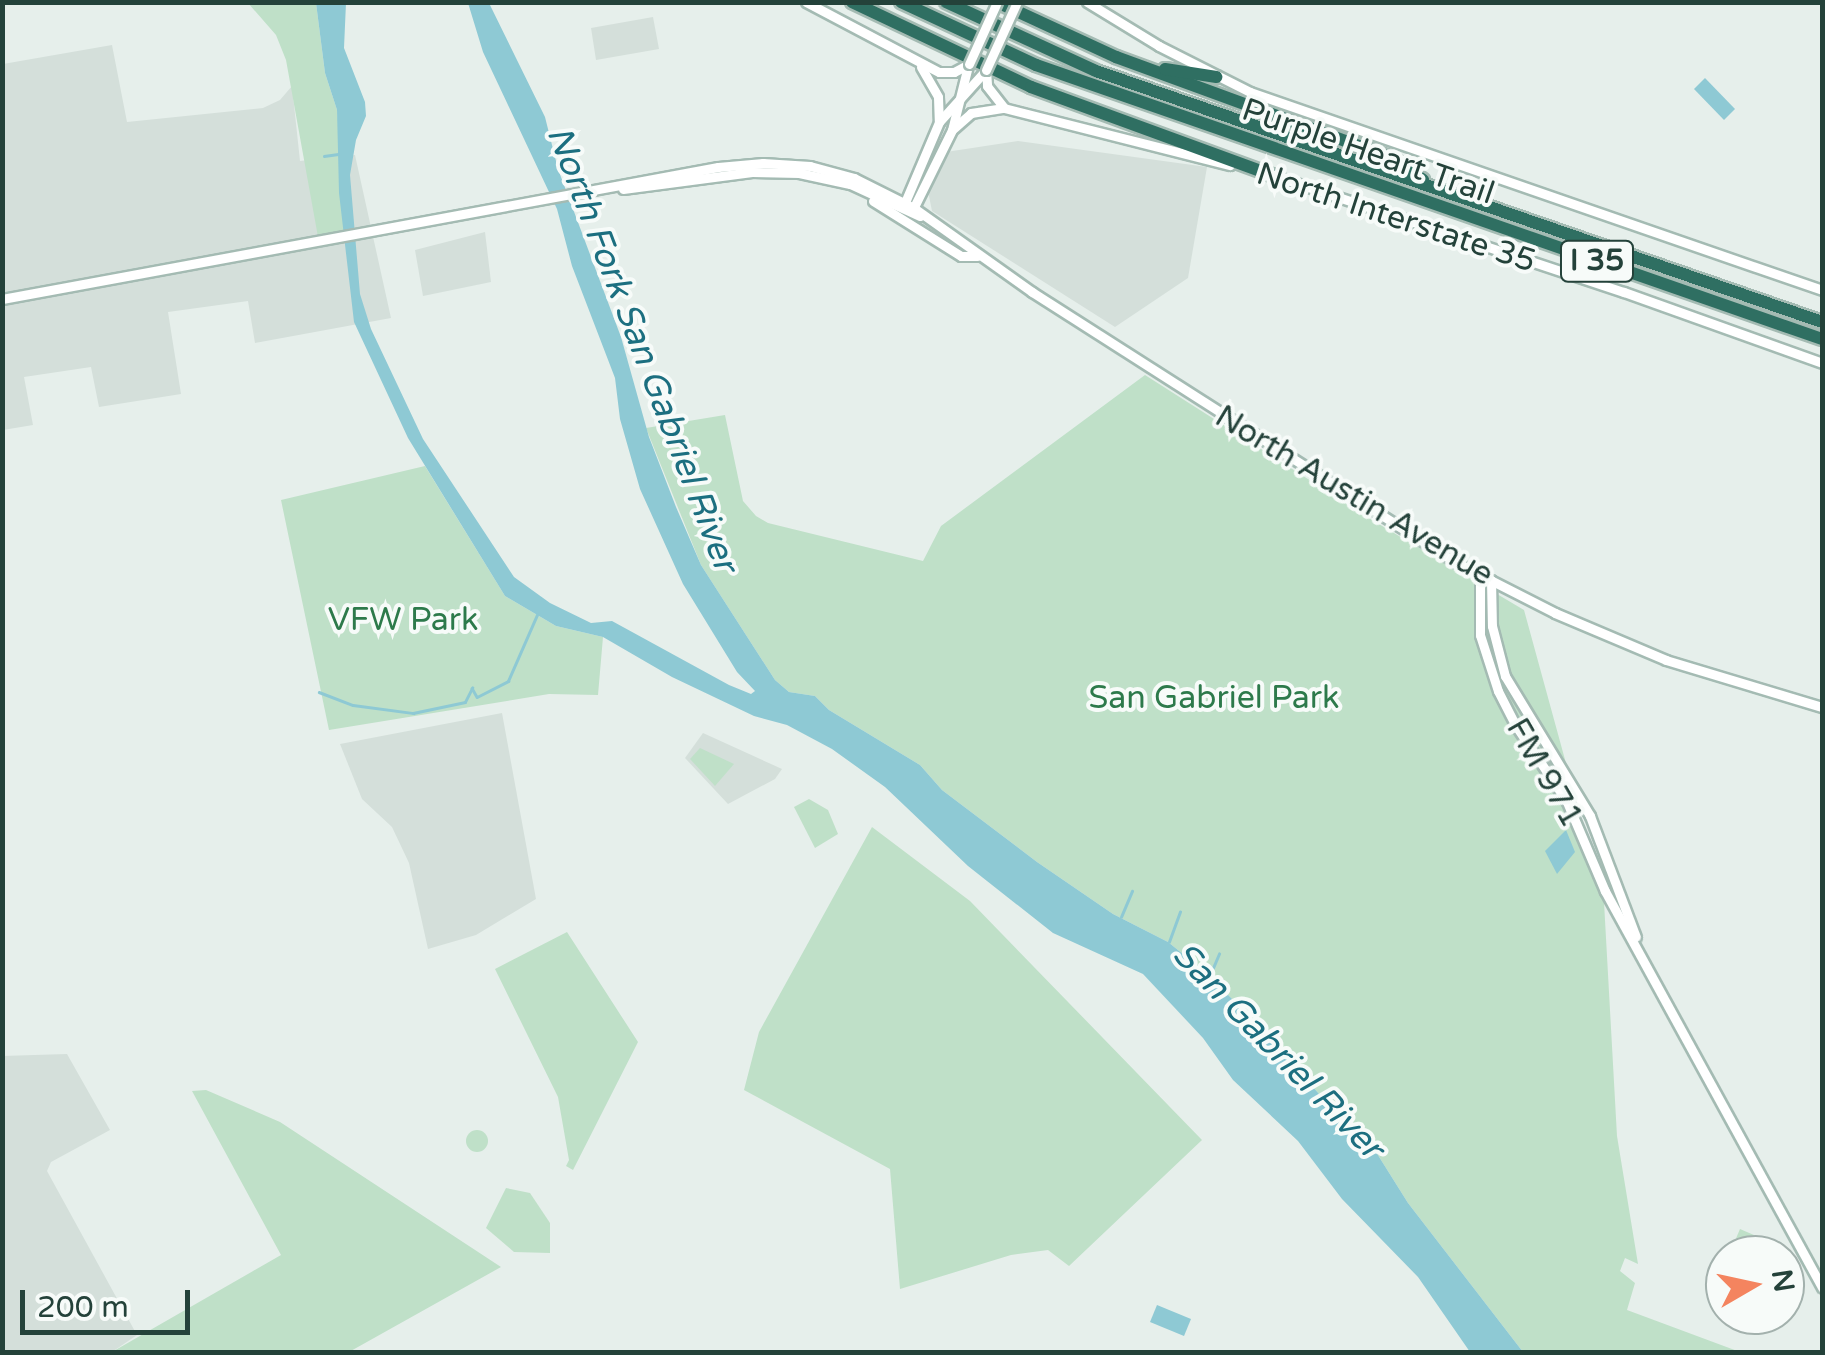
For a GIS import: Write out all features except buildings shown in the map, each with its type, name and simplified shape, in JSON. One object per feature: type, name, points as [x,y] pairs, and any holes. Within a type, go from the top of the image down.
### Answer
[{"type":"highway","points":[[852,2],[1089,110],[1277,177]]},
{"type":"highway","points":[[864,2],[880,18]]},
{"type":"highway","name":"Purple Heart Trail","points":[[901,2],[1036,65],[1822,339]]},
{"type":"highway","name":"Purple Heart Trail","points":[[946,2],[1096,71],[1822,322]]},
{"type":"highway","points":[[997,2],[1165,77],[1392,158],[1438,190]]},
{"type":"highway","points":[[1053,29],[1141,62],[1190,76],[1216,76]]},
{"type":"main road","points":[[806,2],[920,64],[947,73],[969,64]]},
{"type":"main road","points":[[910,210],[952,130],[969,64],[997,2]]},
{"type":"main road","points":[[939,122],[986,70],[1017,2]]},
{"type":"main road","points":[[1087,2],[1216,76],[1290,106],[1822,290]]},
{"type":"main road","points":[[910,210],[939,122],[938,97],[920,64]]},
{"type":"main road","points":[[952,130],[971,113],[1004,108],[988,86],[986,70]]},
{"type":"main road","name":"North Interstate 35","points":[[1004,108],[1277,177],[1624,292],[1822,364]]},
{"type":"main road","name":"North Austin Avenue","points":[[2,299],[718,167],[785,163],[854,178],[910,210],[1357,503],[1490,580],[1666,660],[1822,707]]},
{"type":"main road","name":"North Austin Avenue","points":[[615,189],[636,190],[752,172],[800,173],[850,184],[910,210]]},
{"type":"main road","points":[[850,184],[952,252],[980,256]]},
{"type":"main road","name":"FM 971","points":[[1480,574],[1478,610],[1487,661],[1514,724],[1567,802],[1605,891],[1822,1287]]},
{"type":"main road","name":"FM 971","points":[[1490,580],[1492,626],[1504,676],[1590,816],[1646,961]]},
{"type":"main road","points":[[1544,767],[1555,760]]},
{"type":"shaded area","points":[[653,17],[659,49],[596,60],[591,28]]},
{"type":"shaded area","points":[[112,45],[127,122],[263,108],[280,100],[292,86],[300,161],[355,155],[391,318],[255,343],[248,301],[168,312],[181,394],[99,407],[91,367],[24,377],[33,425],[3,430],[3,64]]},
{"type":"shaded area","points":[[1018,141],[1207,167],[1188,278],[1115,327],[932,211],[928,191],[946,152]]},
{"type":"shaded area","points":[[485,232],[491,282],[423,296],[415,250]]},
{"type":"shaded area","points":[[502,713],[536,899],[476,935],[428,949],[409,863],[392,827],[362,799],[340,744]]},
{"type":"shaded area","points":[[703,733],[782,769],[775,779],[728,804],[685,758]]},
{"type":"shaded area","points":[[67,1054],[110,1130],[51,1162],[47,1171],[137,1335],[112,1352],[3,1352],[2,1056]]},
{"type":"green space","points":[[248,3],[316,3],[325,73],[337,110],[350,229],[318,237],[286,60],[276,35]]},
{"type":"green space","name":"San Gabriel Park","points":[[1145,375],[1372,520],[1524,610],[1604,902],[1617,1136],[1638,1264],[1625,1258],[1620,1271],[1635,1283],[1627,1310],[1740,1352],[1523,1352],[1408,1203],[1376,1152],[1361,1143],[1283,1052],[1209,975],[1168,942],[1113,914],[1037,862],[942,790],[920,765],[829,710],[815,696],[789,692],[775,680],[701,565],[646,428],[725,415],[743,501],[756,516],[768,523],[923,561],[941,526]]},
{"type":"green space","name":"VFW Park","points":[[425,466],[505,596],[556,626],[603,637],[598,695],[549,694],[329,730],[281,500]]},
{"type":"green space","points":[[700,748],[734,764],[715,786],[690,759]]},
{"type":"green space","points":[[809,799],[828,810],[838,834],[815,848],[794,807]]},
{"type":"green space","points":[[872,827],[970,901],[1202,1140],[1069,1266],[1048,1250],[1011,1255],[900,1289],[890,1169],[744,1090],[759,1032]]},
{"type":"green space","points":[[567,932],[638,1042],[573,1170],[566,1166],[569,1160],[558,1097],[495,969]]},
{"type":"green space","points":[[206,1090],[280,1122],[501,1267],[349,1352],[112,1352],[281,1255],[192,1091]]},
{"type":"green space","points":[[477,1130],[485,1133],[485,1149],[477,1152],[469,1149],[466,1141],[469,1133]]},
{"type":"green space","points":[[506,1188],[530,1193],[550,1223],[550,1253],[514,1252],[486,1228]]},
{"type":"water","name":"San Gabriel River","points":[[316,3],[346,3],[344,48],[365,102],[366,116],[356,140],[350,175],[360,294],[371,329],[423,439],[514,577],[550,603],[591,623],[612,621],[729,685],[751,694],[755,691],[737,672],[683,584],[640,489],[620,419],[615,378],[572,266],[557,209],[483,52],[468,3],[489,3],[545,117],[558,169],[621,337],[649,437],[676,507],[701,565],[775,680],[789,692],[815,696],[829,710],[920,765],[942,790],[1037,862],[1113,914],[1168,942],[1209,975],[1283,1052],[1361,1143],[1376,1152],[1408,1203],[1523,1352],[1470,1352],[1418,1277],[1342,1199],[1298,1141],[1233,1080],[1203,1038],[1143,974],[1053,933],[968,866],[885,787],[832,749],[787,725],[754,716],[672,677],[603,637],[556,626],[505,596],[408,438],[354,322],[339,193],[337,110],[325,73]]},
{"type":"water","points":[[1705,78],[1735,109],[1724,120],[1694,89]]},
{"type":"water","points":[[1566,830],[1575,852],[1557,874],[1545,851]]},
{"type":"water","points":[[1157,1305],[1191,1319],[1184,1336],[1150,1322]]},
{"type":"waterway","points":[[324,156],[338,154]]},
{"type":"waterway","points":[[319,692],[353,705],[413,713],[465,702],[472,688],[477,697],[508,681],[537,615]]},
{"type":"waterway","points":[[1121,917],[1132,891]]},
{"type":"waterway","name":"San Gabriel River","points":[[1169,942],[1180,912]]},
{"type":"waterway","name":"San Gabriel River","points":[[1210,975],[1219,954]]},
{"type":"water label","name":"North Fork San Gabriel River","points":[[642,349]]}]
